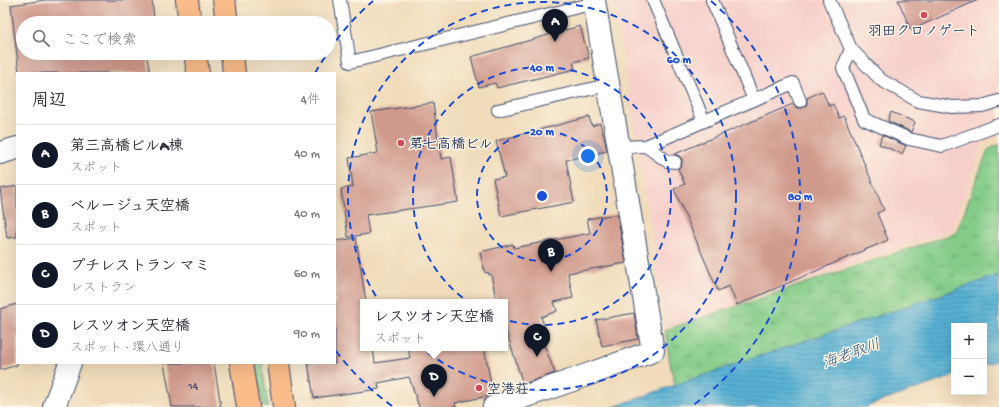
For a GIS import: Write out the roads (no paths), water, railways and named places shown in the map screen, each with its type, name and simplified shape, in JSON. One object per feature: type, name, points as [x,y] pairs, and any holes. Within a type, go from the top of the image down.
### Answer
[{"type":"highway","points":[[187,0],[189,16]]},
{"type":"highway","points":[[224,0],[226,16]]},
{"type":"highway","points":[[196,60],[198,72]]},
{"type":"highway","points":[[233,60],[234,72]]},
{"type":"highway","points":[[242,364],[248,407]]},
{"type":"highway","points":[[278,364],[284,407]]},
{"type":"street","points":[[494,407],[653,351],[594,2]]},
{"type":"street","points":[[0,153],[16,148]]},
{"type":"street","points":[[54,407],[70,364]]},
{"type":"lane","points":[[340,0],[350,62],[594,2]]},
{"type":"lane","points":[[653,0],[704,121]]},
{"type":"lane","points":[[712,0],[754,100]]},
{"type":"lane","points":[[829,0],[851,49],[881,80],[918,101],[952,107],[982,106],[999,101]]},
{"type":"lane","points":[[851,49],[843,68],[864,119],[909,139],[942,146],[999,125]]},
{"type":"lane","points":[[619,147],[646,146],[793,83],[800,101]]},
{"type":"lane","points":[[498,110],[608,85]]},
{"type":"lane","points":[[646,146],[667,161],[675,162]]},
{"type":"water","name":"海老取川","points":[[999,275],[999,360],[987,364],[987,323],[951,323],[951,377],[865,407],[613,407]]},
{"type":"place","name":"羽田クロノゲート","points":[[924,15]]},
{"type":"place","name":"第三高橋ビルA棟","points":[[555,42]]},
{"type":"place","name":"第七高橋ビル","points":[[401,143]]},
{"type":"place","name":"ベルージュ天空橋","points":[[551,272]]},
{"type":"place","name":"プチレストラン マミ","points":[[537,357]]},
{"type":"place","name":"空港荘","points":[[479,388]]},
{"type":"place","name":"レスツオン天空橋","points":[[434,397]]}]
